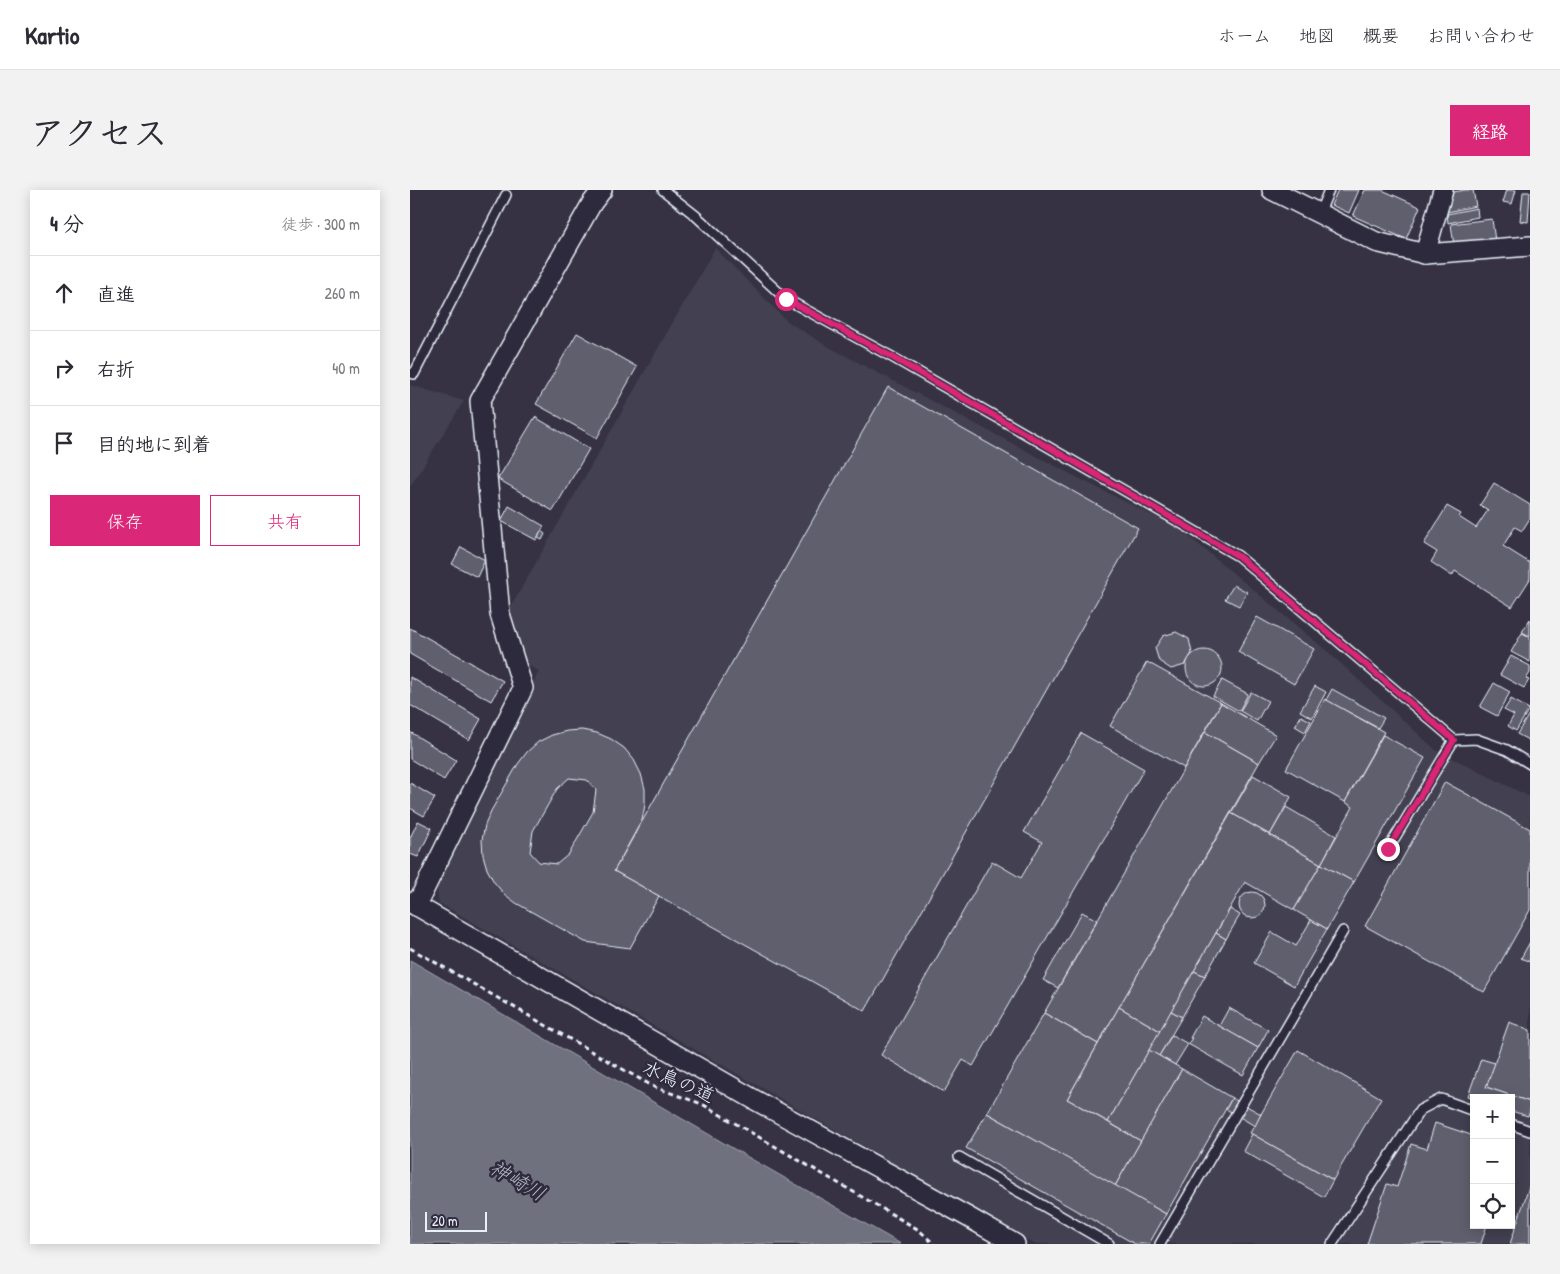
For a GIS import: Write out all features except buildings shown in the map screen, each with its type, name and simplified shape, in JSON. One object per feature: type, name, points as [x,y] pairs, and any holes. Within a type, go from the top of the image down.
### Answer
[{"type":"street","points":[[602,190],[592,203],[480,401],[500,614],[522,688],[413,904],[755,1100],[1015,1244]]},
{"type":"street","points":[[1272,190],[1376,242],[1425,254],[1530,246]]},
{"type":"street","points":[[1425,254],[1443,190]]},
{"type":"lane","points":[[410,373],[414,374],[508,192],[497,190]]},
{"type":"lane","points":[[663,190],[695,215],[786,299],[892,357],[1238,556],[1454,740],[1476,739],[1507,750],[1530,764]]},
{"type":"lane","points":[[1319,214],[1329,190]]},
{"type":"lane","points":[[1388,849],[1454,740]]},
{"type":"lane","points":[[1160,1244],[1343,931]]},
{"type":"lane","points":[[1332,1244],[1420,1110],[1441,1099],[1470,1110]]},
{"type":"lane","points":[[1515,1125],[1530,1131]]},
{"type":"lane","points":[[959,1157],[1109,1244]]},
{"type":"path","name":"水鳥の道","points":[[410,948],[654,1087],[702,1104],[918,1230],[934,1244]]},
{"type":"shaded area","points":[[715,248],[787,321],[827,346],[1084,481],[1180,529],[1327,651],[1436,750],[1530,797],[1530,1244],[1034,1244],[439,903],[436,883],[499,748],[539,671],[519,661],[509,610]]},
{"type":"shaded area","points":[[410,385],[464,401],[410,487]]},
{"type":"water","name":"神崎川","points":[[410,960],[746,1156],[901,1244],[410,1244]]},
{"type":"route","points":[[786,299],[892,357],[1238,556],[1454,740],[1388,849]]}]
